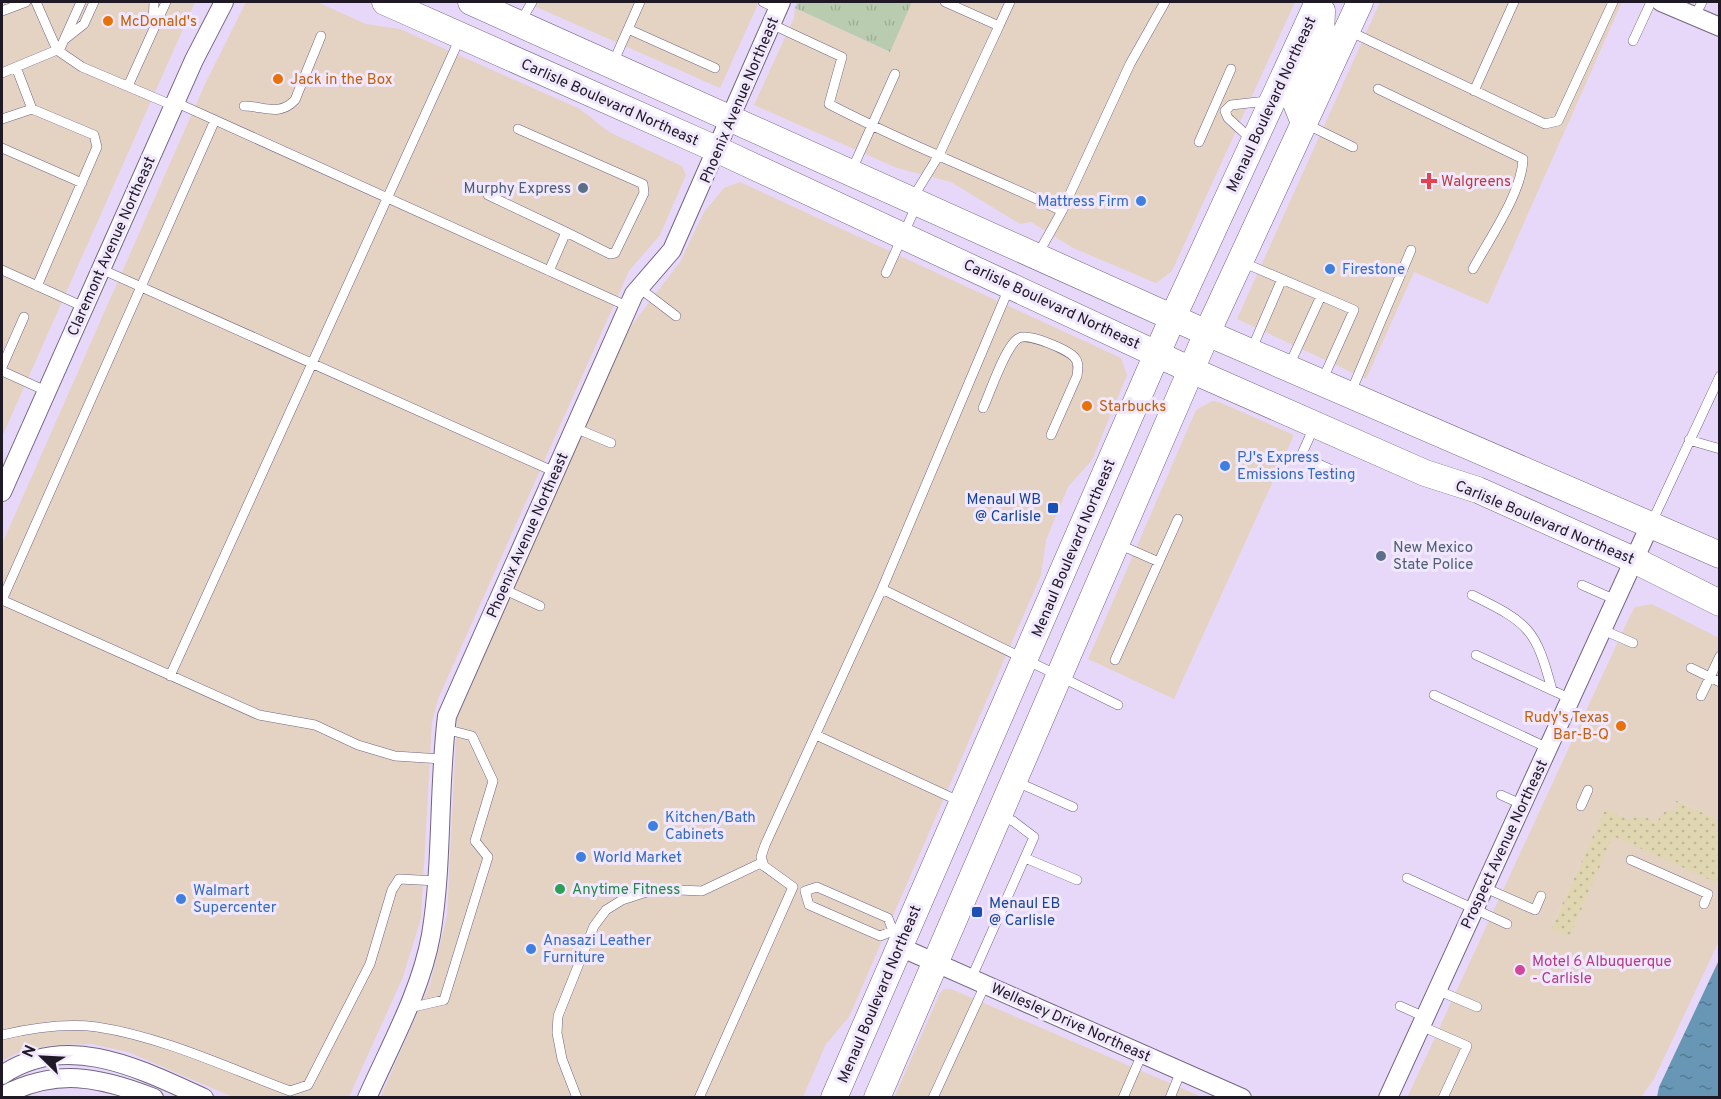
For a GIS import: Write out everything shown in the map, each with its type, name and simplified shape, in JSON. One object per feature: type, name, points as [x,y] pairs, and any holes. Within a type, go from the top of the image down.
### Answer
[{"type":"main road","name":"Carlisle Boulevard Northeast","points":[[385,2],[716,149],[1191,370],[1425,473],[1478,490],[1634,560],[1719,603]]},
{"type":"main road","points":[[471,2],[526,13],[612,65],[1207,333],[1719,555]]},
{"type":"main road","points":[[1304,123],[1296,103],[1321,36],[1323,17],[1319,2]]},
{"type":"main road","name":"Menaul Boulevard Northeast","points":[[834,1098],[899,937],[963,802],[1157,353],[1319,2]]},
{"type":"main road","points":[[877,1098],[1207,333],[1360,2]]},
{"type":"main road","points":[[461,36],[478,24],[485,24],[577,64],[612,65]]},
{"type":"street","name":"Claremont Avenue Northeast","points":[[2,492],[174,104],[224,2]]},
{"type":"street","points":[[1661,2],[1699,9],[1719,27]]},
{"type":"street","name":"Phoenix Avenue Northeast","points":[[367,1098],[406,1008],[430,938],[438,881],[442,759],[447,716],[638,288],[672,250],[730,117],[773,9]]},
{"type":"street","name":"Prospect Avenue Northeast","points":[[1388,1098],[1650,525]]},
{"type":"street","name":"Wellesley Drive Northeast","points":[[899,937],[936,963],[1242,1098]]},
{"type":"street","points":[[2,1075],[12,1068],[50,1056],[88,1055],[126,1063],[204,1098]]},
{"type":"street","points":[[2,1096],[26,1085],[49,1079],[85,1077],[106,1081],[155,1098]]},
{"type":"lane","points":[[2,11],[26,2]]},
{"type":"lane","points":[[36,2],[58,51],[82,67],[215,120],[629,307]]},
{"type":"lane","points":[[2,73],[58,51],[81,2]]},
{"type":"lane","points":[[65,39],[84,24],[94,2]]},
{"type":"lane","points":[[152,33],[154,2]]},
{"type":"lane","points":[[129,86],[166,2]]},
{"type":"lane","points":[[612,65],[640,2]]},
{"type":"lane","points":[[945,2],[999,26]]},
{"type":"lane","points":[[886,273],[915,201],[939,155],[1010,2]]},
{"type":"lane","points":[[1037,256],[1062,211],[1130,64],[1165,2]]},
{"type":"lane","points":[[1474,91],[1514,2]]},
{"type":"lane","points":[[1347,30],[1545,124],[1558,121],[1613,2]]},
{"type":"lane","points":[[1633,41],[1651,2]]},
{"type":"lane","points":[[773,9],[842,57],[829,104],[872,127],[1062,211]]},
{"type":"lane","points":[[628,29],[715,68]]},
{"type":"lane","points":[[244,106],[279,111],[296,100],[321,36]]},
{"type":"lane","points":[[170,676],[461,36]]},
{"type":"lane","points":[[16,67],[32,108]]},
{"type":"lane","points":[[1199,142],[1231,69]]},
{"type":"lane","points":[[851,172],[895,74]]},
{"type":"lane","points":[[1378,89],[1523,159],[1523,171],[1504,213],[1473,269]]},
{"type":"lane","points":[[1254,141],[1228,118],[1225,111],[1231,105],[1273,100]]},
{"type":"lane","points":[[1216,103],[1227,109]]},
{"type":"lane","points":[[2,119],[32,108],[94,135],[97,147],[37,286]]},
{"type":"lane","points":[[215,120],[2,600],[259,716],[315,725],[358,745],[395,756],[442,759]]},
{"type":"lane","points":[[1304,123],[1353,147]]},
{"type":"lane","points":[[488,195],[610,254],[615,253],[644,194],[643,184],[518,129]]},
{"type":"lane","points":[[2,148],[82,183]]},
{"type":"lane","points":[[549,271],[566,232]]},
{"type":"lane","points":[[1350,394],[1412,250]]},
{"type":"lane","points":[[1240,261],[1354,310],[1322,382]]},
{"type":"lane","points":[[2,270],[84,307]]},
{"type":"lane","points":[[101,270],[555,472]]},
{"type":"lane","points":[[1250,351],[1282,279]]},
{"type":"lane","points":[[899,937],[888,918],[817,887],[805,891],[793,887],[771,873],[763,862],[765,845],[882,589],[1011,285]]},
{"type":"lane","points":[[638,288],[676,316]]},
{"type":"lane","points":[[1288,368],[1321,296]]},
{"type":"lane","points":[[24,317],[2,369],[46,391]]},
{"type":"lane","points":[[983,408],[1011,345],[1020,338],[1028,336],[1046,342],[1074,356],[1078,366],[1077,376],[1051,435]]},
{"type":"lane","points":[[1650,525],[1719,376]]},
{"type":"lane","points":[[1315,425],[1301,456],[1330,469]]},
{"type":"lane","points":[[575,428],[611,443]]},
{"type":"lane","points":[[1689,440],[1719,449]]},
{"type":"lane","points":[[1115,660],[1178,519]]},
{"type":"lane","points":[[1116,543],[1159,562]]},
{"type":"lane","points":[[1582,585],[1616,600]]},
{"type":"lane","points":[[503,589],[540,606]]},
{"type":"lane","points":[[882,589],[1026,659],[1058,678],[1118,705]]},
{"type":"lane","points":[[1472,595],[1501,609],[1528,628],[1542,651],[1552,690]]},
{"type":"lane","points":[[1602,630],[1633,643]]},
{"type":"lane","points":[[1476,655],[1571,699]]},
{"type":"lane","points":[[1701,696],[1719,656]]},
{"type":"lane","points":[[1691,668],[1719,682]]},
{"type":"lane","points":[[1434,695],[1548,748]]},
{"type":"lane","points":[[406,1008],[444,1000],[488,856],[475,841],[493,782],[472,736],[445,729]]},
{"type":"lane","points":[[816,735],[963,802]]},
{"type":"lane","points":[[1014,781],[1073,807]]},
{"type":"lane","points":[[1581,806],[1588,790]]},
{"type":"lane","points":[[1501,795],[1521,804]]},
{"type":"lane","points":[[933,1098],[1034,837],[1013,821],[999,816]]},
{"type":"lane","points":[[1025,858],[1077,880]]},
{"type":"lane","points":[[1631,860],[1708,894],[1704,904]]},
{"type":"lane","points":[[577,1098],[562,1059],[557,1033],[558,1016],[594,926],[606,910],[622,900],[656,889],[702,891],[763,862]]},
{"type":"lane","points":[[1407,878],[1473,911],[1507,924]]},
{"type":"lane","points":[[2,1035],[44,1027],[97,1027],[161,1044],[290,1091],[308,1085],[325,1056],[370,964],[392,890],[399,879],[438,881]]},
{"type":"lane","points":[[699,1098],[793,887]]},
{"type":"lane","points":[[1483,887],[1535,910],[1541,896]]},
{"type":"lane","points":[[805,891],[809,905],[880,936],[899,937]]},
{"type":"lane","points":[[1437,990],[1477,1007]]},
{"type":"lane","points":[[1400,1006],[1423,1022],[1467,1046],[1443,1098]]},
{"type":"lane","points":[[1123,1098],[1142,1054]]},
{"type":"lane","points":[[1170,1098],[1181,1071]]},
{"type":"lane","points":[[155,1098],[164,1080]]},
{"type":"shaded area","points":[[2,2],[195,2],[2,437]]},
{"type":"shaded area","points":[[246,2],[317,2],[366,24],[400,29],[580,109],[609,132],[682,166],[686,175],[660,235],[629,271],[438,699],[432,722],[421,918],[403,977],[349,1097],[233,1097],[128,1052],[92,1044],[51,1045],[15,1054],[2,1061],[2,544],[205,84]]},
{"type":"shaded area","points":[[525,2],[752,2],[758,4],[720,88]]},
{"type":"shaded area","points":[[912,2],[1295,2],[1172,271],[1156,283],[1073,248],[1031,222],[1020,224],[951,182],[897,168],[754,105],[794,18],[795,8],[889,52]]},
{"type":"shaded area","points":[[1380,2],[1622,2],[1488,304],[1414,272],[1366,379],[1237,319]]},
{"type":"shaded area","points":[[740,182],[1121,358],[1127,375],[1092,460],[1068,487],[1046,540],[1041,575],[849,1017],[826,1044],[803,1097],[380,1098],[430,984],[447,916],[457,718],[628,330],[680,262],[704,212],[724,188]]},
{"type":"shaded area","points":[[1212,401],[1294,435],[1174,699],[1088,659],[1196,410]]},
{"type":"shaded area","points":[[1652,604],[1719,638],[1719,820],[1676,800],[1678,810],[1670,812],[1656,823],[1644,816],[1628,819],[1605,809],[1551,928],[1570,936],[1613,835],[1719,884],[1719,941],[1654,1079],[1641,1097],[1407,1098],[1628,620],[1635,607]]},
{"type":"shaded area","points":[[944,989],[951,989],[1202,1097],[894,1098],[940,993]]},
{"type":"sand","points":[[1675,800],[1719,820],[1719,884],[1613,836],[1570,936],[1551,929],[1605,809],[1628,819],[1644,816],[1656,823],[1664,812],[1678,810]]},
{"type":"green space","points":[[798,2],[912,2],[890,52],[795,8]]},
{"type":"water","points":[[1719,960],[1719,1097],[1657,1097],[1659,1087]]},
{"type":"place","name":"McDonald's","points":[[108,21]]},
{"type":"place","name":"Jack in the Box","points":[[278,79]]},
{"type":"place","name":"Walgreens","points":[[1429,181]]},
{"type":"place","name":"Murphy Express","points":[[583,188]]},
{"type":"place","name":"Mattress Firm","points":[[1141,201]]},
{"type":"place","name":"Firestone","points":[[1330,269]]},
{"type":"place","name":"Starbucks","points":[[1087,406]]},
{"type":"place","name":"PJ's Express Emissions Testing","points":[[1225,466]]},
{"type":"place","name":"Menaul WB @ Carlisle","points":[[1053,508]]},
{"type":"place","name":"New Mexico State Police","points":[[1381,556]]},
{"type":"place","name":"Rudy's Texas Bar-B-Q","points":[[1621,726]]},
{"type":"place","name":"Kitchen/Bath Cabinets","points":[[653,826]]},
{"type":"place","name":"World Market","points":[[581,857]]},
{"type":"place","name":"Anytime Fitness","points":[[560,889]]},
{"type":"place","name":"Walmart Supercenter","points":[[181,899]]},
{"type":"place","name":"Menaul EB @ Carlisle","points":[[977,912]]},
{"type":"place","name":"Anasazi Leather Furniture","points":[[531,949]]},
{"type":"place","name":"Motel 6 Albuquerque - Carlisle","points":[[1520,970]]}]
